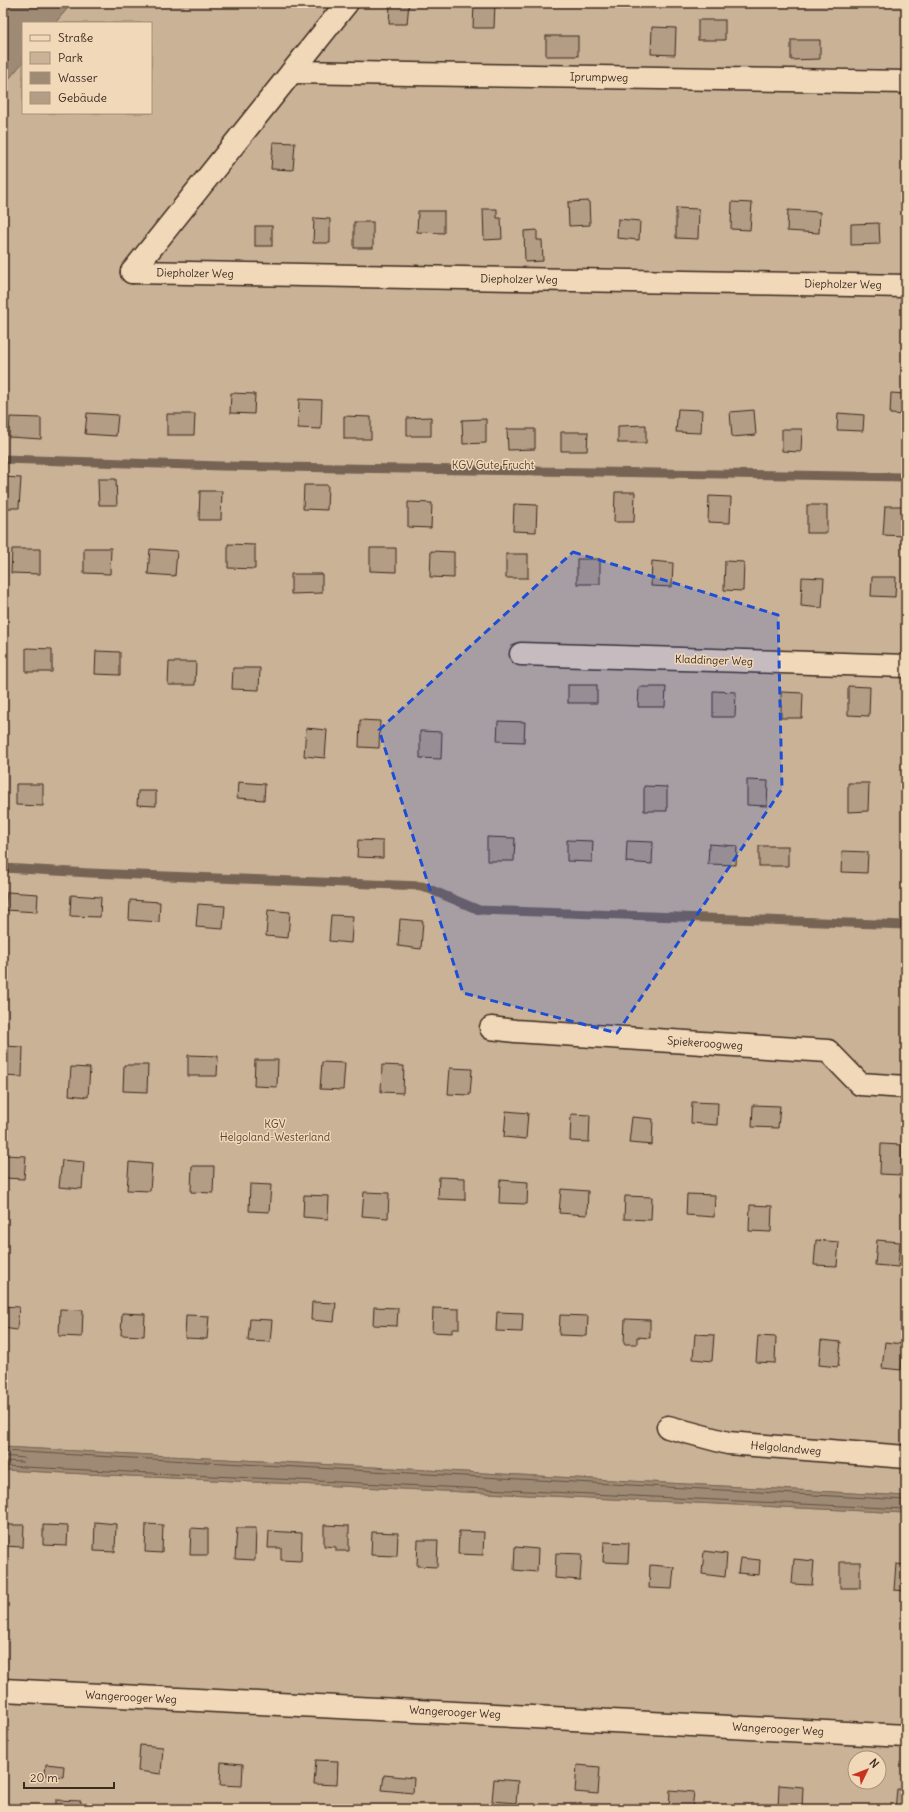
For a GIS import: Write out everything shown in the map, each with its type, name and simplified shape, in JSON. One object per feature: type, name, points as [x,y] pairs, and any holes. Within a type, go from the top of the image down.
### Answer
[{"type":"lane","points":[[292,72],[347,3]]},
{"type":"lane","name":"Iprumpweg","points":[[292,72],[906,82]]},
{"type":"lane","name":"Diepholzer Weg","points":[[292,72],[132,272],[906,286]]},
{"type":"lane","name":"Kladdinger Weg","points":[[521,654],[906,666]]},
{"type":"lane","name":"Spiekeroogweg","points":[[491,1028],[515,1031],[828,1051],[860,1084],[906,1086]]},
{"type":"lane","name":"Helgolandweg","points":[[668,1427],[728,1443],[906,1458]]},
{"type":"lane","name":"Wangerooger Weg","points":[[3,1690],[906,1736]]},
{"type":"highlighted area","points":[[573,552],[778,615],[782,789],[617,1033],[463,993],[379,730]]},
{"type":"green space","points":[[72,3],[906,3],[906,1496],[3,1447],[3,86],[22,63],[22,114],[152,114],[152,22],[56,22]]},
{"type":"green space","points":[[3,1470],[906,1513],[906,1809],[3,1809]]},
{"type":"water","points":[[3,3],[72,3],[56,22],[22,22],[22,63],[3,86]]},
{"type":"water","points":[[3,1447],[906,1496],[906,1513],[3,1470]]},
{"type":"building","points":[[390,3],[409,3],[407,24],[389,24]]},
{"type":"building","points":[[474,3],[495,3],[494,28],[473,28]]},
{"type":"building","points":[[698,20],[725,20],[725,40],[698,40]]},
{"type":"building","points":[[652,27],[676,28],[675,55],[651,54]]},
{"type":"building","points":[[546,36],[578,36],[578,56],[546,56]]},
{"type":"building","points":[[791,40],[820,40],[820,59],[791,60]]},
{"type":"building","points":[[273,142],[295,143],[293,170],[271,169]]},
{"type":"building","points":[[589,201],[590,225],[569,226],[568,202]]},
{"type":"building","points":[[732,202],[752,203],[750,230],[731,229]]},
{"type":"building","points":[[676,208],[699,209],[698,239],[676,238]]},
{"type":"building","points":[[483,209],[497,209],[497,218],[501,218],[502,239],[484,240]]},
{"type":"building","points":[[788,210],[820,212],[819,233],[787,231]]},
{"type":"building","points":[[418,211],[444,211],[444,233],[417,232]]},
{"type":"building","points":[[314,218],[330,219],[330,243],[313,243]]},
{"type":"building","points":[[618,219],[640,221],[639,240],[617,238]]},
{"type":"building","points":[[354,222],[373,222],[373,248],[354,248]]},
{"type":"building","points":[[879,223],[880,244],[851,245],[851,224]]},
{"type":"building","points":[[255,226],[272,226],[272,246],[255,246]]},
{"type":"building","points":[[537,230],[537,240],[542,240],[543,261],[525,262],[524,231]]},
{"type":"building","points":[[231,393],[255,394],[254,414],[230,413]]},
{"type":"building","points":[[891,393],[906,394],[906,415],[890,414]]},
{"type":"building","points":[[299,399],[322,400],[321,429],[298,428]]},
{"type":"building","points":[[678,409],[702,410],[701,433],[676,432]]},
{"type":"building","points":[[754,410],[756,435],[732,437],[730,412]]},
{"type":"building","points":[[87,413],[118,415],[116,436],[85,434]]},
{"type":"building","points":[[838,413],[864,415],[863,431],[837,430]]},
{"type":"building","points":[[167,414],[195,414],[194,435],[167,435]]},
{"type":"building","points":[[344,416],[371,417],[371,439],[344,439]]},
{"type":"building","points":[[10,417],[41,418],[41,439],[9,437]]},
{"type":"building","points":[[431,417],[431,436],[407,436],[407,418]]},
{"type":"building","points":[[486,419],[486,443],[463,444],[462,420]]},
{"type":"building","points":[[646,425],[646,443],[618,443],[618,426]]},
{"type":"building","points":[[507,429],[535,429],[535,449],[508,450]]},
{"type":"building","points":[[782,429],[802,429],[801,452],[782,451]]},
{"type":"building","points":[[561,432],[588,432],[587,451],[561,451]]},
{"type":"building","points":[[3,477],[21,478],[19,508],[3,508]]},
{"type":"building","points":[[98,479],[116,479],[117,505],[99,505]]},
{"type":"building","points":[[304,485],[328,485],[327,510],[303,509]]},
{"type":"building","points":[[200,491],[222,491],[221,520],[199,520]]},
{"type":"building","points":[[615,492],[635,492],[634,522],[614,522]]},
{"type":"building","points":[[709,496],[731,497],[730,523],[708,522]]},
{"type":"building","points":[[408,502],[432,503],[431,528],[408,527]]},
{"type":"building","points":[[514,504],[537,505],[536,532],[513,531]]},
{"type":"building","points":[[807,505],[827,505],[827,533],[807,533]]},
{"type":"building","points":[[885,506],[905,506],[904,536],[883,535]]},
{"type":"building","points":[[228,544],[255,545],[255,569],[228,568]]},
{"type":"building","points":[[84,548],[111,548],[110,574],[84,573]]},
{"type":"building","points":[[370,548],[396,548],[396,572],[370,571]]},
{"type":"building","points":[[12,549],[40,549],[40,574],[11,573]]},
{"type":"building","points":[[150,549],[177,551],[175,576],[148,574]]},
{"type":"building","points":[[431,551],[454,552],[454,578],[430,577]]},
{"type":"building","points":[[506,554],[528,554],[528,578],[506,578]]},
{"type":"building","points":[[577,559],[600,559],[600,584],[577,584]]},
{"type":"building","points":[[652,561],[673,563],[672,587],[651,586]]},
{"type":"building","points":[[725,561],[744,562],[743,591],[724,590]]},
{"type":"building","points":[[291,574],[322,574],[322,593],[291,594]]},
{"type":"building","points":[[802,577],[824,578],[822,608],[801,606]]},
{"type":"building","points":[[872,577],[896,577],[895,597],[871,596]]},
{"type":"building","points":[[26,648],[52,649],[52,672],[26,672]]},
{"type":"building","points":[[96,651],[120,652],[120,675],[95,674]]},
{"type":"building","points":[[169,662],[196,662],[195,685],[168,685]]},
{"type":"building","points":[[233,668],[260,668],[259,690],[232,689]]},
{"type":"building","points":[[568,685],[597,685],[597,703],[568,703]]},
{"type":"building","points":[[848,686],[870,687],[869,716],[848,715]]},
{"type":"building","points":[[639,687],[666,687],[665,707],[638,707]]},
{"type":"building","points":[[713,691],[736,692],[735,717],[713,717]]},
{"type":"building","points":[[781,692],[803,693],[802,718],[781,718]]},
{"type":"building","points":[[360,720],[380,721],[379,748],[359,747]]},
{"type":"building","points":[[498,721],[525,722],[524,742],[497,741]]},
{"type":"building","points":[[306,728],[327,730],[325,758],[304,756]]},
{"type":"building","points":[[420,731],[442,732],[441,759],[420,758]]},
{"type":"building","points":[[747,780],[768,781],[767,806],[747,805]]},
{"type":"building","points":[[238,782],[265,784],[264,800],[237,798]]},
{"type":"building","points":[[848,783],[869,783],[868,811],[848,812]]},
{"type":"building","points":[[16,784],[43,784],[43,806],[16,805]]},
{"type":"building","points":[[644,786],[667,787],[667,811],[644,811]]},
{"type":"building","points":[[138,791],[156,791],[156,806],[137,805]]},
{"type":"building","points":[[487,837],[515,838],[514,861],[487,861]]},
{"type":"building","points":[[358,840],[383,841],[383,858],[357,857]]},
{"type":"building","points":[[567,840],[593,841],[592,862],[567,861]]},
{"type":"building","points":[[627,841],[653,842],[652,864],[626,862]]},
{"type":"building","points":[[709,844],[737,846],[736,865],[708,864]]},
{"type":"building","points":[[759,846],[788,846],[788,866],[759,866]]},
{"type":"building","points":[[842,851],[868,852],[867,873],[841,872]]},
{"type":"building","points":[[7,892],[38,894],[37,912],[5,910]]},
{"type":"building","points":[[71,895],[101,897],[100,917],[70,916]]},
{"type":"building","points":[[130,900],[160,902],[159,922],[129,920]]},
{"type":"building","points":[[198,904],[225,906],[223,929],[196,927]]},
{"type":"building","points":[[268,910],[290,912],[288,938],[266,936]]},
{"type":"building","points":[[331,915],[353,916],[351,943],[329,941]]},
{"type":"building","points":[[400,919],[423,921],[421,949],[398,946]]},
{"type":"building","points":[[4,1046],[23,1047],[22,1077],[3,1076]]},
{"type":"building","points":[[188,1055],[218,1056],[217,1076],[188,1076]]},
{"type":"building","points":[[255,1060],[278,1060],[277,1087],[254,1086]]},
{"type":"building","points":[[322,1062],[345,1063],[343,1090],[320,1089]]},
{"type":"building","points":[[124,1065],[148,1065],[147,1092],[123,1091]]},
{"type":"building","points":[[382,1065],[404,1066],[403,1093],[381,1092]]},
{"type":"building","points":[[71,1067],[90,1068],[88,1097],[69,1095]]},
{"type":"building","points":[[450,1068],[472,1069],[470,1095],[448,1094]]},
{"type":"building","points":[[692,1102],[718,1103],[717,1125],[691,1123]]},
{"type":"building","points":[[753,1105],[780,1106],[778,1128],[752,1127]]},
{"type":"building","points":[[506,1111],[528,1113],[526,1139],[504,1137]]},
{"type":"building","points":[[571,1114],[590,1115],[589,1142],[570,1141]]},
{"type":"building","points":[[632,1117],[653,1119],[652,1145],[629,1143]]},
{"type":"building","points":[[881,1144],[902,1145],[901,1175],[880,1174]]},
{"type":"building","points":[[4,1155],[26,1156],[24,1179],[3,1178]]},
{"type":"building","points":[[62,1160],[84,1162],[82,1189],[59,1187]]},
{"type":"building","points":[[129,1162],[152,1164],[150,1191],[127,1190]]},
{"type":"building","points":[[192,1166],[214,1166],[213,1193],[191,1192]]},
{"type":"building","points":[[439,1177],[465,1178],[465,1200],[438,1199]]},
{"type":"building","points":[[500,1180],[528,1182],[527,1204],[499,1203]]},
{"type":"building","points":[[250,1184],[271,1185],[269,1212],[249,1211]]},
{"type":"building","points":[[561,1189],[588,1191],[587,1215],[559,1213]]},
{"type":"building","points":[[364,1192],[389,1193],[388,1218],[362,1216]]},
{"type":"building","points":[[687,1194],[715,1195],[714,1217],[686,1215]]},
{"type":"building","points":[[304,1195],[329,1196],[328,1219],[303,1217]]},
{"type":"building","points":[[625,1196],[652,1197],[651,1220],[624,1219]]},
{"type":"building","points":[[750,1205],[772,1206],[771,1232],[749,1231]]},
{"type":"building","points":[[816,1240],[839,1242],[837,1266],[814,1265]]},
{"type":"building","points":[[877,1240],[900,1242],[898,1267],[875,1265]]},
{"type":"building","points":[[312,1302],[336,1303],[334,1322],[311,1320]]},
{"type":"building","points":[[3,1306],[19,1307],[17,1330],[3,1328]]},
{"type":"building","points":[[374,1307],[398,1308],[397,1326],[373,1325]]},
{"type":"building","points":[[433,1308],[459,1309],[459,1329],[452,1329],[452,1333],[432,1332]]},
{"type":"building","points":[[60,1309],[83,1310],[82,1337],[59,1336]]},
{"type":"building","points":[[497,1312],[523,1313],[522,1332],[496,1331]]},
{"type":"building","points":[[122,1313],[145,1314],[144,1336],[121,1335]]},
{"type":"building","points":[[186,1315],[209,1316],[207,1339],[185,1338]]},
{"type":"building","points":[[560,1315],[588,1316],[587,1336],[559,1335]]},
{"type":"building","points":[[250,1319],[272,1320],[270,1342],[248,1341]]},
{"type":"building","points":[[625,1319],[650,1320],[650,1338],[637,1337],[637,1344],[624,1344]]},
{"type":"building","points":[[695,1334],[714,1335],[712,1361],[693,1359]]},
{"type":"building","points":[[758,1336],[776,1337],[775,1363],[756,1362]]},
{"type":"building","points":[[821,1340],[841,1342],[838,1367],[819,1365]]},
{"type":"building","points":[[885,1342],[903,1344],[901,1370],[882,1368]]},
{"type":"building","points":[[95,1522],[116,1524],[115,1552],[94,1551]]},
{"type":"building","points":[[146,1524],[163,1525],[162,1553],[145,1552]]},
{"type":"building","points":[[3,1525],[24,1525],[23,1547],[3,1546]]},
{"type":"building","points":[[43,1525],[68,1526],[67,1546],[43,1545]]},
{"type":"building","points":[[324,1525],[349,1526],[349,1551],[336,1551],[336,1547],[324,1546]]},
{"type":"building","points":[[191,1528],[208,1529],[208,1555],[190,1555]]},
{"type":"building","points":[[237,1528],[256,1528],[255,1560],[235,1559]]},
{"type":"building","points":[[269,1531],[302,1533],[301,1561],[281,1560],[281,1548],[268,1548]]},
{"type":"building","points":[[459,1531],[484,1532],[483,1555],[458,1554]]},
{"type":"building","points":[[372,1532],[398,1533],[397,1556],[371,1555]]},
{"type":"building","points":[[418,1540],[438,1540],[437,1567],[417,1566]]},
{"type":"building","points":[[604,1542],[629,1543],[628,1563],[603,1562]]},
{"type":"building","points":[[515,1547],[538,1549],[537,1572],[514,1570]]},
{"type":"building","points":[[704,1551],[727,1554],[725,1577],[702,1574]]},
{"type":"building","points":[[556,1553],[582,1554],[580,1580],[555,1578]]},
{"type":"building","points":[[740,1558],[760,1560],[759,1575],[738,1573]]},
{"type":"building","points":[[794,1559],[814,1561],[812,1585],[792,1584]]},
{"type":"building","points":[[840,1562],[860,1562],[860,1588],[840,1588]]},
{"type":"building","points":[[896,1564],[906,1565],[906,1591],[894,1590]]},
{"type":"building","points":[[650,1565],[674,1567],[672,1589],[649,1588]]},
{"type":"building","points":[[140,1745],[163,1747],[161,1774],[138,1771]]},
{"type":"building","points":[[316,1760],[338,1761],[337,1785],[314,1784]]},
{"type":"building","points":[[221,1762],[243,1764],[242,1786],[220,1785]]},
{"type":"building","points":[[46,1764],[64,1766],[63,1777],[45,1775]]},
{"type":"building","points":[[577,1765],[600,1767],[598,1794],[575,1792]]},
{"type":"building","points":[[384,1775],[414,1778],[413,1793],[382,1790]]},
{"type":"building","points":[[494,1779],[518,1781],[516,1803],[492,1801]]},
{"type":"building","points":[[779,1785],[803,1787],[802,1809],[778,1809]]},
{"type":"building","points":[[897,1789],[906,1790],[906,1809],[895,1809]]},
{"type":"building","points":[[670,1790],[694,1792],[692,1809],[669,1809]]},
{"type":"building","points":[[56,1800],[81,1801],[81,1809],[56,1809]]},
{"type":"waterway","points":[[3,459],[222,466],[906,477]]},
{"type":"waterway","points":[[3,868],[90,873],[422,886],[479,910],[906,925]]},
{"type":"park label","name":"KGV Gute Frucht","points":[[493,465]]},
{"type":"park label","name":"KGV Helgoland-Westerland","points":[[275,1130]]}]
